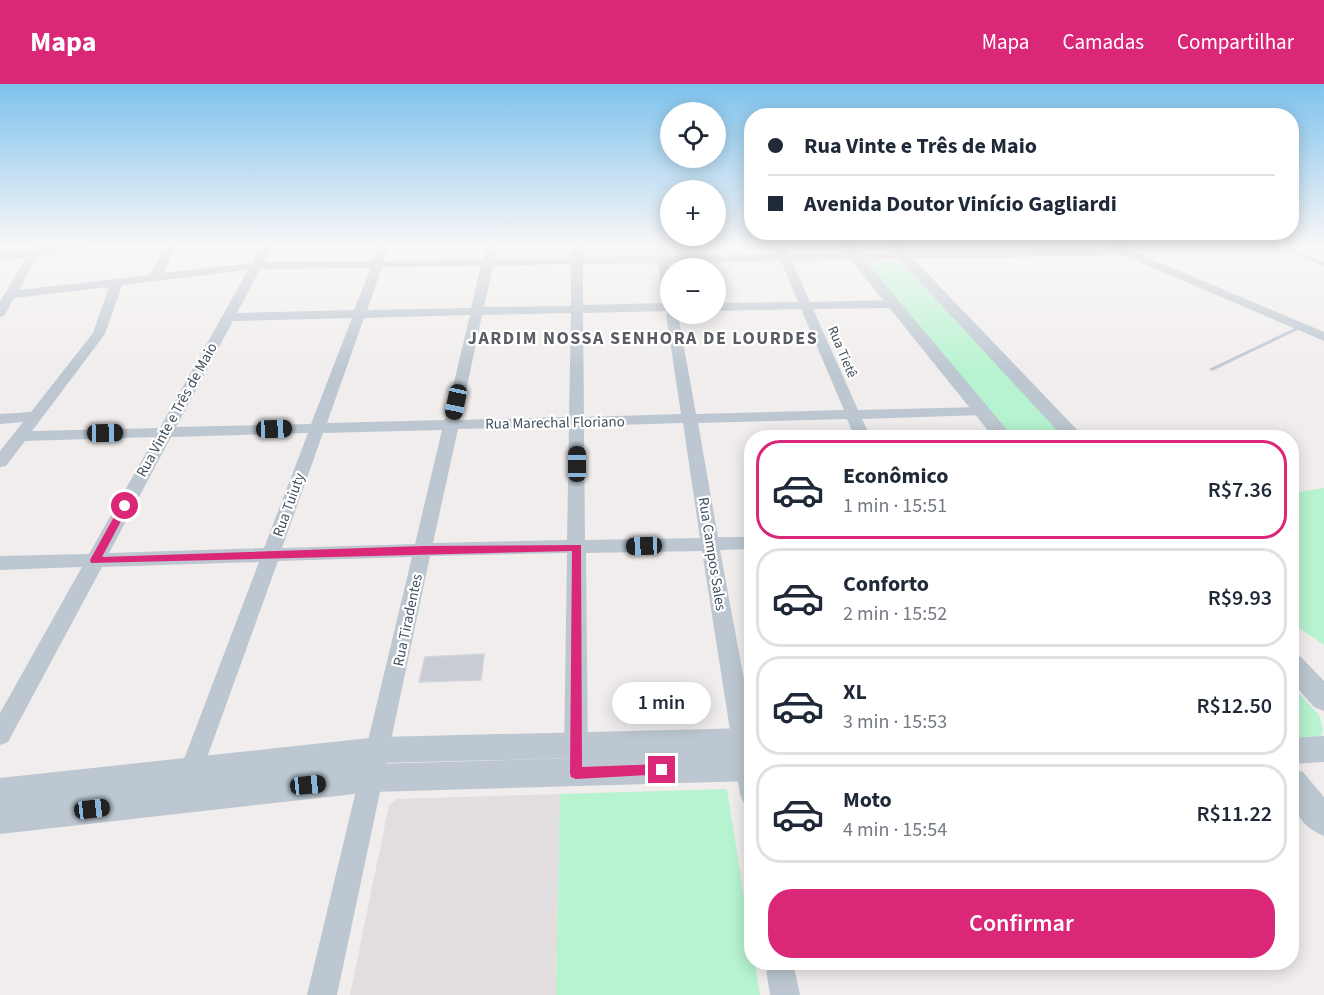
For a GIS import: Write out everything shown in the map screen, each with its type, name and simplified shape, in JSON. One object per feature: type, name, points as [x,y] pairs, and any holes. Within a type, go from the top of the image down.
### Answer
[{"type":"street","points":[[0,313],[15,287]]},
{"type":"street","points":[[10,295],[80,287]]},
{"type":"street","points":[[0,462],[99,334],[115,287]]},
{"type":"street","name":"Rua Vinte e Três de Maio","points":[[0,735],[244,287]]},
{"type":"street","name":"Rua Tuiuty","points":[[181,799],[370,287]]},
{"type":"street","name":"Rua Tiradentes","points":[[322,995],[482,287]]},
{"type":"street","points":[[576,760],[577,287]]},
{"type":"street","name":"Rua Tietê","points":[[798,287],[859,430]]},
{"type":"street","points":[[878,287],[997,430]]},
{"type":"street","points":[[931,287],[1067,430]]},
{"type":"street","points":[[1205,287],[1324,337]]},
{"type":"street","points":[[726,307],[893,304]]},
{"type":"street","points":[[228,317],[660,305]]},
{"type":"street","name":"Rua Campos Sales","points":[[674,324],[744,734]]},
{"type":"street","name":"Rua Marechal Floriano","points":[[20,436],[982,411]]},
{"type":"street","points":[[0,419],[36,416]]},
{"type":"street","points":[[0,563],[744,543]]},
{"type":"street","points":[[1299,751],[1324,749]]},
{"type":"street","points":[[0,792],[191,771],[576,760],[744,762]]},
{"type":"street","points":[[0,819],[181,799],[375,764]]},
{"type":"street","points":[[1299,791],[1324,821]]},
{"type":"street","points":[[780,970],[785,995]]},
{"type":"lane","points":[[1212,369],[1301,327]]},
{"type":"shaded area","points":[[560,794],[556,995],[350,995],[389,805],[397,799]]},
{"type":"green space","points":[[884,287],[924,287],[1058,430],[1005,430]]},
{"type":"green space","points":[[1324,488],[1324,645],[1299,628],[1299,492]]},
{"type":"green space","points":[[1299,694],[1319,715],[1323,731],[1320,737],[1304,743],[1299,742]]},
{"type":"green space","points":[[727,789],[744,897],[744,970],[756,970],[760,995],[556,995],[560,794]]},
{"type":"building","points":[[484,654],[481,680],[419,682],[425,657]]},
{"type":"district","name":"JARDIM NOSSA SENHORA DE LOURDES","points":[[643,338]]},
{"type":"route","points":[[125,506],[95,560],[423,550],[577,548],[576,773],[662,770]]}]
